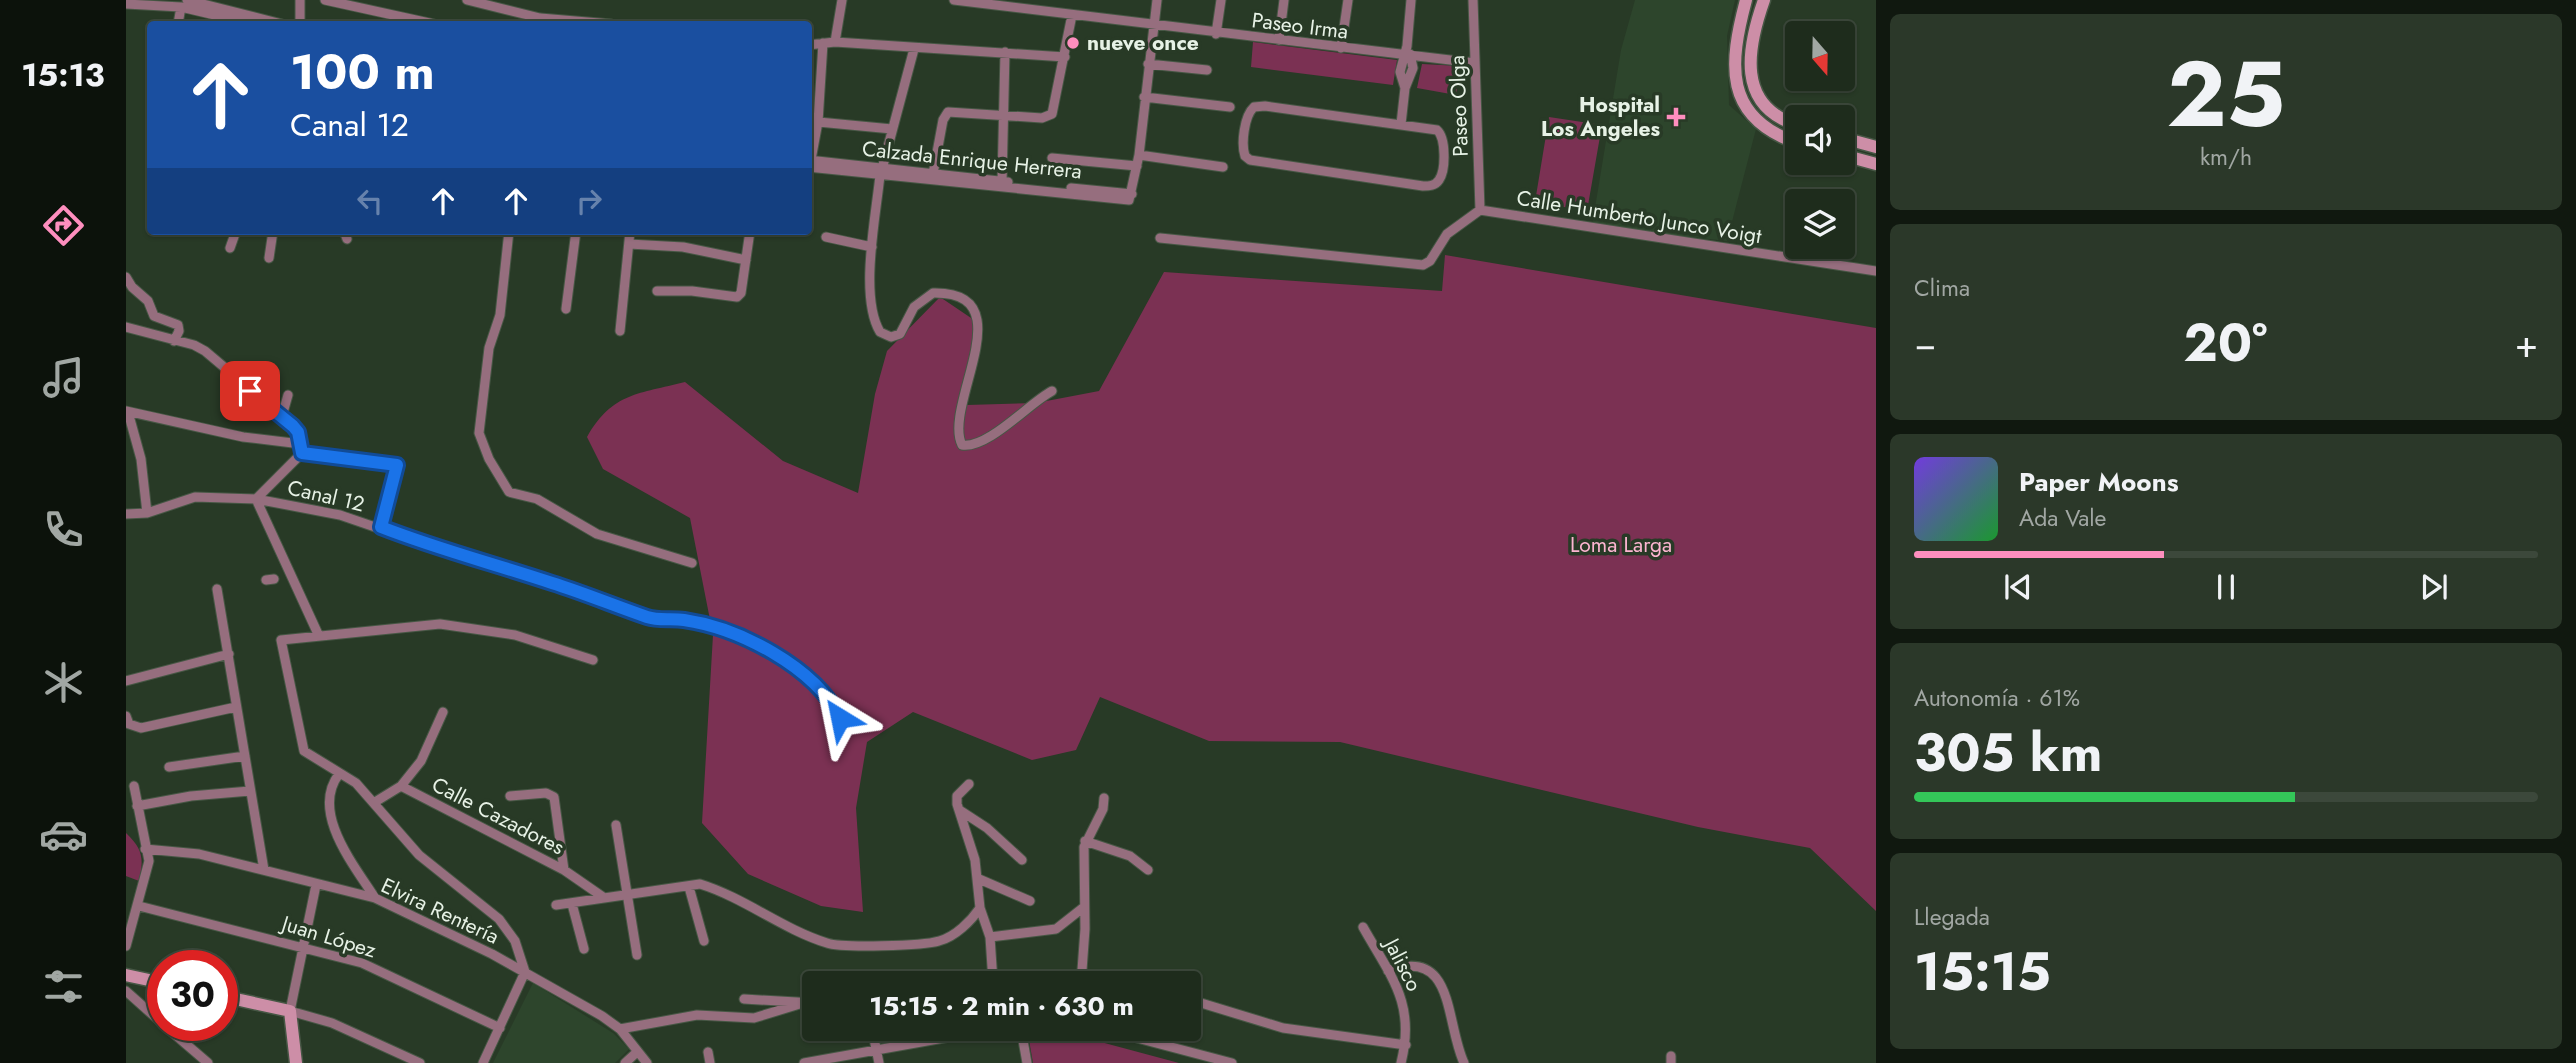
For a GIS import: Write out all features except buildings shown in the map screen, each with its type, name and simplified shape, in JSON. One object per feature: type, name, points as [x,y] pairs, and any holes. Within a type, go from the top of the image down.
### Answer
[{"type":"street","points":[[300,0],[300,21]]},
{"type":"street","points":[[325,0],[420,21]]},
{"type":"street","points":[[467,0],[540,18],[576,21]]},
{"type":"street","points":[[835,42],[842,0]]},
{"type":"street","name":"Paseo Irma","points":[[954,0],[1216,34],[1407,53],[1475,63]]},
{"type":"street","points":[[1130,197],[1139,155],[1157,0]]},
{"type":"street","points":[[1216,34],[1220,0]]},
{"type":"street","points":[[1279,40],[1284,0]]},
{"type":"street","points":[[1341,48],[1348,0]]},
{"type":"street","points":[[1401,124],[1405,89],[1400,72],[1407,53],[1411,0]]},
{"type":"street","name":"Paseo Olga","points":[[1473,0],[1480,211]]},
{"type":"street","points":[[1746,0],[1734,50],[1737,90],[1750,112],[1763,125],[1785,137]]},
{"type":"street","points":[[1764,0],[1751,43],[1753,83],[1771,113],[1785,119]]},
{"type":"street","points":[[126,4],[184,3],[268,21]]},
{"type":"street","points":[[179,21],[184,3]]},
{"type":"street","points":[[184,3],[243,21]]},
{"type":"street","points":[[933,174],[943,120],[948,112],[1042,118],[1052,114],[1072,15]]},
{"type":"street","points":[[812,44],[835,42],[1065,57]]},
{"type":"street","points":[[823,43],[813,121],[892,129]]},
{"type":"street","points":[[914,49],[881,172],[872,247],[871,287],[877,327],[880,332],[895,336],[904,329],[914,307],[933,293],[957,294],[972,308],[977,329],[960,419],[959,437],[962,445],[971,445],[990,436],[1052,391]]},
{"type":"street","points":[[1002,182],[1005,52]]},
{"type":"street","points":[[1148,64],[1207,70]]},
{"type":"street","points":[[1144,97],[1230,107]]},
{"type":"street","points":[[1254,107],[1401,124],[1433,129],[1441,134],[1444,142],[1441,175],[1436,184],[1423,186],[1255,162],[1243,154],[1247,116],[1254,107]]},
{"type":"street","points":[[1855,141],[1876,147]]},
{"type":"street","points":[[1139,155],[1223,167]]},
{"type":"street","points":[[1052,158],[1137,166]]},
{"type":"street","points":[[1855,158],[1876,164]]},
{"type":"street","name":"Calzada Enrique Herrera","points":[[812,164],[1130,197]]},
{"type":"street","name":"Calzada Enrique Herrera","points":[[881,172],[933,174],[1130,197]]},
{"type":"street","points":[[1160,238],[1419,265],[1430,261],[1441,241],[1480,211]]},
{"type":"street","name":"Calle Humberto Junco Voigt","points":[[1480,211],[1876,271]]},
{"type":"street","points":[[230,248],[235,235]]},
{"type":"street","points":[[269,258],[272,235]]},
{"type":"street","points":[[509,235],[500,315],[489,348],[480,425],[482,445],[489,459],[509,492],[537,499],[597,534],[692,563]]},
{"type":"street","points":[[566,309],[575,235]]},
{"type":"street","points":[[620,331],[630,235]]},
{"type":"street","points":[[657,291],[740,296],[749,235]]},
{"type":"street","points":[[826,237],[872,247]]},
{"type":"street","points":[[629,244],[683,247],[746,260]]},
{"type":"street","points":[[128,280],[148,301],[154,316],[178,325],[179,331],[174,341]]},
{"type":"street","points":[[126,327],[194,345],[205,351],[298,432],[302,449]]},
{"type":"street","points":[[282,416],[288,395]]},
{"type":"street","points":[[146,513],[141,459],[127,411],[302,449],[397,465],[381,527]]},
{"type":"street","points":[[302,449],[256,499],[318,634]]},
{"type":"street","name":"Canal 12","points":[[126,514],[146,513],[195,497],[256,499],[304,507],[381,527],[471,560],[617,604],[648,617],[682,619],[755,641],[820,689],[833,704],[840,718]]},
{"type":"street","points":[[217,589],[264,870]]},
{"type":"street","points":[[483,1063],[525,972],[514,941],[499,919],[419,855],[356,783],[304,751],[281,640],[318,634],[404,629],[424,624],[473,627],[515,635],[593,660]]},
{"type":"street","points":[[126,681],[229,654]]},
{"type":"street","points":[[127,720],[134,727],[152,727],[236,707]]},
{"type":"street","points":[[401,786],[421,761],[443,712]]},
{"type":"street","points":[[169,767],[245,755]]},
{"type":"street","points":[[340,774],[330,790],[330,812],[348,854],[375,898]]},
{"type":"street","points":[[969,784],[957,796],[979,879],[980,908],[990,937],[992,971]]},
{"type":"street","points":[[126,946],[148,869],[134,786]]},
{"type":"street","name":"Calle Cazadores","points":[[375,802],[401,786],[564,870],[603,897]]},
{"type":"street","points":[[137,806],[191,796],[250,791]]},
{"type":"street","points":[[510,796],[546,793],[554,797],[564,870]]},
{"type":"street","points":[[1082,971],[1085,841],[1103,808],[1104,798]]},
{"type":"street","points":[[961,811],[987,828],[1023,860]]},
{"type":"street","points":[[616,825],[630,895],[637,955]]},
{"type":"street","points":[[1085,841],[1130,856],[1148,870]]},
{"type":"street","name":"Elvira Rentería","points":[[145,849],[199,854],[375,898],[525,972],[620,1030],[647,1063]]},
{"type":"street","points":[[979,879],[1031,901]]},
{"type":"street","points":[[556,905],[701,884],[837,946],[940,941],[970,922],[980,908]]},
{"type":"street","points":[[296,1063],[290,1011],[316,885]]},
{"type":"street","points":[[689,887],[704,941]]},
{"type":"street","points":[[572,904],[584,948]]},
{"type":"street","name":"Juan López","points":[[139,906],[362,963],[500,1028]]},
{"type":"street","points":[[990,937],[1056,929],[1084,907]]},
{"type":"street","name":"Jalisco","points":[[1363,927],[1388,971],[1407,1015],[1406,1045],[1401,1063]]},
{"type":"street","points":[[1388,971],[1403,966],[1421,966],[1437,977],[1464,1063]]},
{"type":"street","points":[[126,975],[147,980]]},
{"type":"street","points":[[126,991],[147,1010]]},
{"type":"street","points":[[744,999],[802,1003]]},
{"type":"street","points":[[238,1000],[332,1023],[420,1063]]},
{"type":"street","points":[[620,1030],[697,1015],[754,1018],[802,1003]]},
{"type":"street","points":[[1201,1003],[1283,1028],[1406,1045]]},
{"type":"street","points":[[183,1041],[208,1063]]},
{"type":"street","points":[[875,1041],[879,1063]]},
{"type":"street","points":[[803,1063],[935,1041]]},
{"type":"street","points":[[1023,1041],[1027,1063]]},
{"type":"street","points":[[1148,1041],[1231,1063]]},
{"type":"street","points":[[625,1063],[637,1052]]},
{"type":"street","points":[[708,1052],[710,1063]]},
{"type":"shaded area","name":"Hospital Los Angeles","points":[[1635,0],[1735,0],[1727,36],[1729,105],[1756,129],[1727,241],[1592,226],[1621,50]]},
{"type":"shaded area","points":[[533,983],[613,1033],[629,1049],[615,1063],[493,1063]]},
{"type":"green space","points":[[1253,42],[1397,60],[1393,85],[1251,67]]},
{"type":"green space","points":[[1422,64],[1460,66],[1456,95],[1417,88]]},
{"type":"green space","points":[[1549,117],[1602,125],[1587,211],[1535,202]]},
{"type":"green space","name":"Loma Larga","points":[[1445,255],[1876,328],[1876,911],[1810,848],[1698,827],[1340,742],[1209,741],[1100,697],[1076,750],[1032,760],[913,712],[867,742],[856,808],[863,912],[821,906],[748,874],[702,823],[713,635],[690,518],[603,469],[587,437],[597,422],[617,403],[641,393],[685,382],[783,461],[858,493],[875,394],[887,351],[940,297],[974,320],[967,405],[1036,403],[1099,391],[1164,272],[1442,291]]},
{"type":"green space","points":[[126,833],[141,855],[139,881],[126,876]]},
{"type":"green space","points":[[1029,1041],[1097,1041],[1179,1063],[1033,1063]]},
{"type":"place","name":"nueve once","points":[[1073,43]]},
{"type":"place","name":"Hospital Los Angeles","points":[[1676,117]]},
{"type":"route","points":[[250,391],[293,426],[302,444],[302,453],[397,465],[381,527],[471,560],[548,581],[648,617],[682,619],[755,641],[820,689],[833,704],[840,718]]}]
